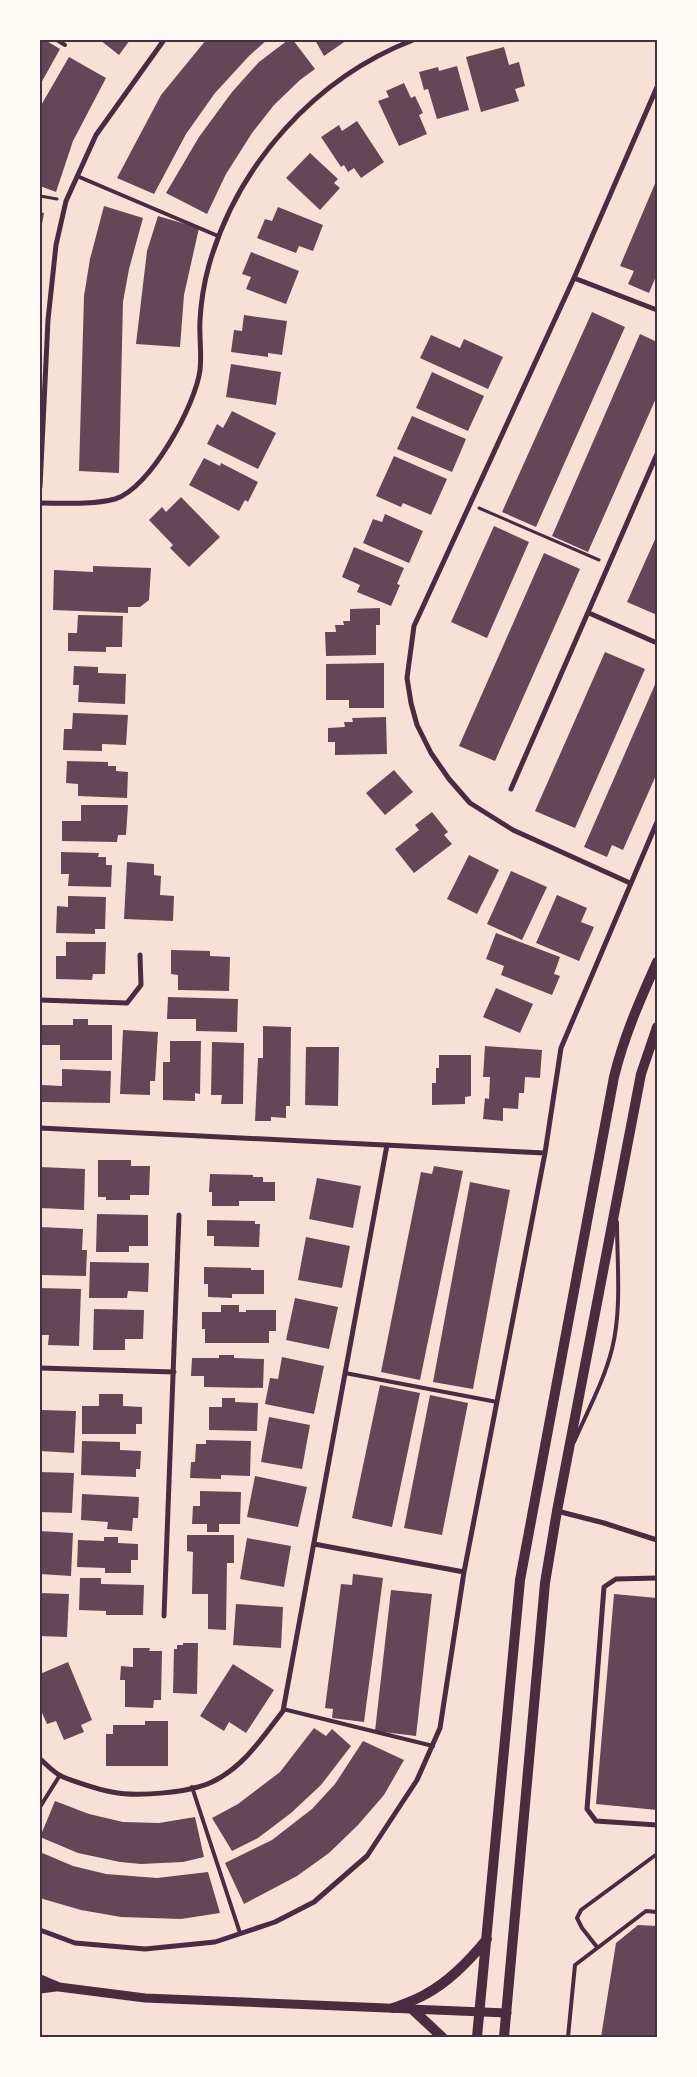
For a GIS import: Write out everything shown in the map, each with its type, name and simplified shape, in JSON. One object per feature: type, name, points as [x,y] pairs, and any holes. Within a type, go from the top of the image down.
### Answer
[{"type":"main road","points":[[477,2037],[522,1571],[614,1077],[631,1020],[657,962]]},
{"type":"main road","points":[[504,2037],[546,1583],[566,1461],[641,1074],[657,1027]]},
{"type":"main road","points":[[393,2008],[425,1995],[452,1976],[475,1954],[488,1938]]},
{"type":"main road","points":[[412,2009],[442,2037]]},
{"type":"street","points":[[40,486],[42,396],[48,320],[55,254],[66,201],[96,135],[164,40]]},
{"type":"street","points":[[40,503],[98,502],[117,498],[136,487],[154,466],[170,443],[195,391],[199,377],[201,308],[209,266],[218,236],[231,206],[265,152],[304,109],[330,86],[358,68],[399,45],[413,40]]},
{"type":"street","points":[[630,883],[513,830],[470,803],[431,753],[417,725],[408,678],[414,626],[574,278],[657,87]]},
{"type":"street","points":[[574,278],[657,310]]},
{"type":"street","points":[[511,789],[657,454]]},
{"type":"street","points":[[589,613],[657,643]]},
{"type":"street","points":[[40,1930],[75,1943],[145,1950],[215,1942],[275,1922],[314,1902],[367,1856],[417,1780],[440,1728],[464,1572],[545,1153],[561,1048],[657,822]]},
{"type":"street","points":[[40,1000],[126,1002],[141,985],[140,956]]},
{"type":"street","points":[[40,1128],[545,1153]]},
{"type":"street","points":[[40,1759],[60,1775],[112,1793],[160,1794],[213,1782],[252,1752],[283,1709],[387,1145]]},
{"type":"street","points":[[164,1616],[179,1215]]},
{"type":"street","points":[[40,1368],[174,1372]]},
{"type":"street","points":[[557,1511],[604,1523],[657,1540]]},
{"type":"street","points":[[314,1544],[464,1572]]},
{"type":"street","points":[[657,1578],[616,1579],[604,1587],[587,1809],[596,1821],[657,1825]]},
{"type":"street","points":[[40,1979],[59,1986],[145,1998],[507,2013]]},
{"type":"street","points":[[40,1989],[59,1986]]},
{"type":"lane","points":[[57,40],[65,45]]},
{"type":"lane","points":[[77,176],[218,236]]},
{"type":"lane","points":[[566,1461],[603,1376],[612,1350],[616,1326],[617,1197]]},
{"type":"lane","points":[[346,1373],[497,1402]]},
{"type":"lane","points":[[283,1709],[432,1746]]},
{"type":"lane","points":[[40,1807],[60,1775]]},
{"type":"lane","points":[[192,1787],[240,1933]]},
{"type":"lane","points":[[597,1947],[582,1928],[577,1918],[580,1910],[657,1854]]},
{"type":"lane","points":[[568,2037],[575,1965],[646,1911],[657,1912]]},
{"type":"path","points":[[40,196],[66,201]]},
{"type":"path","points":[[469,504],[610,564]]},
{"type":"building","points":[[40,40],[45,40],[60,49],[40,85]]},
{"type":"building","points":[[100,40],[130,40],[119,55]]},
{"type":"building","points":[[206,40],[267,40],[249,56],[215,93],[186,134],[154,194],[117,178],[161,95]]},
{"type":"building","points":[[288,40],[293,40],[315,69],[300,80],[274,105],[252,133],[226,174],[207,214],[166,193],[199,137],[232,92],[259,62]]},
{"type":"building","points":[[315,40],[347,40],[324,56]]},
{"type":"building","points":[[504,47],[509,65],[519,62],[525,86],[515,89],[519,101],[481,112],[466,57]]},
{"type":"building","points":[[69,57],[106,78],[73,141],[56,192],[40,186],[40,107]]},
{"type":"building","points":[[457,66],[469,110],[437,119],[428,89],[424,90],[419,72],[438,67],[439,71]]},
{"type":"building","points":[[404,83],[411,98],[415,96],[423,113],[419,115],[427,134],[399,146],[378,101],[389,97],[386,91]]},
{"type":"building","points":[[357,121],[384,162],[361,178],[354,168],[348,172],[344,165],[341,167],[321,137],[339,125],[342,131]]},
{"type":"building","points":[[310,153],[338,179],[334,183],[340,188],[320,210],[286,178]]},
{"type":"building","points":[[657,179],[657,274],[649,293],[628,284],[634,271],[620,266]]},
{"type":"building","points":[[104,206],[143,218],[129,269],[123,302],[119,473],[79,471],[84,296],[90,259]]},
{"type":"building","points":[[278,207],[323,225],[313,251],[299,246],[296,253],[257,238],[265,219],[272,221]]},
{"type":"building","points":[[40,212],[44,213],[41,230],[40,230]]},
{"type":"building","points":[[158,216],[199,228],[184,295],[180,347],[136,344],[147,251]]},
{"type":"building","points":[[251,252],[299,271],[286,304],[246,289],[251,277],[242,274]]},
{"type":"building","points":[[592,312],[625,327],[536,527],[502,512]]},
{"type":"building","points":[[244,315],[287,321],[282,355],[268,353],[268,357],[231,352],[234,330],[242,331]]},
{"type":"building","points":[[640,334],[657,342],[657,396],[588,552],[552,536]]},
{"type":"building","points":[[431,335],[460,348],[464,339],[503,357],[488,389],[420,358]]},
{"type":"building","points":[[231,364],[281,372],[276,405],[226,397]]},
{"type":"building","points":[[432,372],[484,396],[468,431],[416,408]]},
{"type":"building","points":[[232,411],[276,433],[258,469],[207,444],[217,424],[223,428]]},
{"type":"building","points":[[412,416],[466,439],[452,472],[397,449]]},
{"type":"building","points":[[394,456],[447,479],[431,515],[403,503],[401,507],[376,496]]},
{"type":"building","points":[[204,458],[220,466],[221,463],[258,482],[248,502],[245,500],[239,511],[189,485]]},
{"type":"building","points":[[181,497],[220,537],[189,567],[170,548],[173,545],[149,520],[162,507],[166,512]]},
{"type":"building","points":[[385,514],[423,531],[409,563],[363,543],[373,519],[382,522]]},
{"type":"building","points":[[494,526],[529,542],[487,638],[451,622]]},
{"type":"building","points":[[657,535],[657,615],[627,602]]},
{"type":"building","points":[[354,547],[404,568],[397,584],[400,585],[391,606],[357,592],[360,585],[342,577]]},
{"type":"building","points":[[544,553],[580,569],[495,761],[459,746]]},
{"type":"building","points":[[93,566],[151,568],[149,600],[140,607],[128,607],[128,613],[53,610],[54,570],[93,572]]},
{"type":"building","points":[[380,608],[380,625],[376,625],[376,655],[326,656],[325,632],[336,632],[335,625],[344,625],[343,621],[350,621],[350,609]]},
{"type":"building","points":[[78,615],[123,616],[122,647],[106,647],[106,652],[68,651],[68,633],[77,633]]},
{"type":"building","points":[[605,652],[645,669],[575,828],[535,811]]},
{"type":"building","points":[[384,663],[384,708],[349,708],[349,700],[326,700],[326,664]]},
{"type":"building","points":[[74,666],[98,667],[98,673],[126,674],[125,704],[78,702],[79,685],[73,685]]},
{"type":"building","points":[[657,680],[657,773],[623,850],[612,845],[607,857],[584,847]]},
{"type":"building","points":[[73,713],[128,715],[126,745],[102,744],[102,751],[63,750],[64,729],[72,729]]},
{"type":"building","points":[[386,717],[387,754],[335,755],[335,742],[328,742],[328,728],[345,727],[344,722],[353,722],[352,718]]},
{"type":"building","points":[[67,761],[108,762],[108,766],[116,766],[116,771],[128,772],[127,798],[78,796],[78,784],[66,783]]},
{"type":"building","points":[[394,770],[413,792],[385,815],[366,793]]},
{"type":"building","points":[[81,805],[128,805],[126,835],[118,835],[117,842],[62,841],[62,821],[81,821]]},
{"type":"building","points":[[432,812],[448,832],[444,835],[452,844],[414,873],[395,849],[419,830],[415,825]]},
{"type":"building","points":[[61,852],[99,853],[98,857],[106,857],[106,865],[112,865],[111,887],[68,886],[69,874],[61,874]]},
{"type":"building","points":[[469,855],[499,870],[477,914],[447,899]]},
{"type":"building","points":[[127,862],[154,864],[154,875],[161,876],[160,895],[174,896],[173,921],[124,919]]},
{"type":"building","points":[[511,871],[547,887],[522,940],[487,924]]},
{"type":"building","points":[[557,895],[587,908],[581,922],[594,927],[579,961],[536,943]]},
{"type":"building","points":[[68,896],[106,897],[105,929],[95,929],[95,934],[56,933],[57,906],[68,907]]},
{"type":"building","points":[[496,933],[560,957],[554,974],[560,976],[552,995],[501,975],[504,966],[486,959]]},
{"type":"building","points":[[66,942],[106,942],[105,974],[93,974],[92,980],[56,979],[56,956],[66,956]]},
{"type":"building","points":[[171,950],[210,951],[210,956],[230,957],[229,991],[178,990],[178,975],[171,974]]},
{"type":"building","points":[[496,988],[533,1004],[520,1033],[483,1017]]},
{"type":"building","points":[[168,997],[238,999],[237,1032],[196,1031],[196,1019],[167,1019]]},
{"type":"building","points":[[73,1019],[88,1019],[88,1025],[112,1025],[112,1060],[60,1060],[60,1045],[40,1045],[40,1025],[73,1025]]},
{"type":"building","points":[[263,1026],[291,1027],[290,1106],[286,1106],[286,1118],[271,1117],[271,1121],[255,1121],[258,1058],[263,1058]]},
{"type":"building","points":[[123,1030],[158,1032],[155,1081],[150,1081],[150,1095],[120,1094]]},
{"type":"building","points":[[170,1041],[201,1041],[200,1094],[195,1093],[195,1101],[163,1100],[163,1062],[170,1062]]},
{"type":"building","points":[[212,1042],[244,1043],[243,1104],[221,1104],[222,1095],[211,1095]]},
{"type":"building","points":[[485,1046],[542,1050],[540,1078],[525,1077],[524,1093],[519,1093],[518,1109],[503,1108],[503,1121],[483,1119],[485,1098],[489,1099],[490,1077],[483,1077]]},
{"type":"building","points":[[306,1047],[339,1047],[338,1106],[305,1105]]},
{"type":"building","points":[[439,1055],[471,1055],[471,1096],[465,1097],[465,1104],[432,1105],[432,1083],[436,1083],[436,1068],[439,1068]]},
{"type":"building","points":[[62,1069],[111,1071],[110,1103],[41,1102],[42,1085],[62,1086]]},
{"type":"building","points":[[98,1160],[131,1160],[131,1166],[150,1166],[149,1195],[130,1195],[130,1200],[106,1200],[106,1197],[98,1197]]},
{"type":"building","points":[[434,1166],[463,1171],[420,1380],[381,1372],[421,1172],[432,1174]]},
{"type":"building","points":[[40,1167],[85,1169],[84,1210],[40,1208]]},
{"type":"building","points":[[210,1174],[263,1177],[263,1182],[275,1182],[275,1201],[239,1201],[239,1206],[212,1206],[212,1192],[209,1192]]},
{"type":"building","points":[[317,1178],[361,1186],[353,1228],[309,1219]]},
{"type":"building","points":[[470,1182],[510,1190],[473,1389],[433,1382]]},
{"type":"building","points":[[97,1214],[148,1215],[148,1246],[129,1246],[129,1252],[96,1252]]},
{"type":"building","points":[[207,1220],[255,1221],[255,1224],[260,1224],[259,1247],[214,1246],[214,1236],[207,1236]]},
{"type":"building","points":[[40,1227],[83,1229],[82,1250],[87,1250],[86,1276],[40,1275]]},
{"type":"building","points":[[306,1237],[350,1246],[342,1288],[298,1280]]},
{"type":"building","points":[[90,1262],[149,1263],[148,1292],[128,1291],[127,1298],[89,1298]]},
{"type":"building","points":[[204,1267],[264,1270],[264,1294],[232,1294],[232,1298],[208,1297],[208,1284],[204,1284]]},
{"type":"building","points":[[40,1288],[81,1289],[79,1346],[48,1345],[49,1335],[40,1335]]},
{"type":"building","points":[[295,1298],[338,1307],[329,1349],[286,1340]]},
{"type":"building","points":[[221,1305],[239,1305],[239,1312],[246,1312],[246,1310],[276,1310],[276,1331],[269,1331],[269,1343],[205,1343],[205,1329],[202,1329],[202,1312],[221,1312]]},
{"type":"building","points":[[94,1309],[144,1310],[143,1339],[125,1339],[125,1350],[93,1350]]},
{"type":"building","points":[[219,1355],[234,1355],[234,1358],[264,1359],[263,1388],[204,1387],[204,1376],[191,1376],[192,1358],[219,1358]]},
{"type":"building","points":[[282,1357],[324,1366],[314,1414],[265,1404],[270,1378],[278,1379]]},
{"type":"building","points":[[380,1385],[420,1393],[392,1527],[352,1518]]},
{"type":"building","points":[[99,1394],[123,1394],[123,1406],[142,1407],[142,1424],[136,1424],[136,1434],[82,1434],[82,1406],[99,1406]]},
{"type":"building","points":[[430,1395],[468,1403],[442,1535],[404,1528]]},
{"type":"building","points":[[222,1398],[235,1398],[235,1402],[258,1403],[257,1431],[209,1430],[209,1407],[222,1407]]},
{"type":"building","points":[[40,1410],[76,1411],[74,1453],[40,1451]]},
{"type":"building","points":[[269,1417],[310,1425],[302,1469],[261,1462]]},
{"type":"building","points":[[206,1440],[251,1441],[250,1476],[221,1475],[221,1479],[190,1478],[191,1462],[195,1462],[196,1444],[206,1444]]},
{"type":"building","points":[[82,1441],[120,1442],[120,1450],[141,1451],[140,1469],[136,1469],[136,1477],[81,1475]]},
{"type":"building","points":[[40,1472],[74,1473],[72,1513],[40,1512]]},
{"type":"building","points":[[255,1476],[307,1487],[298,1527],[247,1517]]},
{"type":"building","points":[[200,1491],[241,1492],[240,1524],[219,1524],[219,1532],[207,1532],[207,1524],[192,1524],[193,1506],[200,1506]]},
{"type":"building","points":[[82,1494],[139,1497],[138,1518],[133,1518],[132,1531],[107,1529],[108,1522],[81,1520]]},
{"type":"building","points":[[40,1531],[73,1533],[71,1576],[40,1574]]},
{"type":"building","points":[[187,1535],[234,1535],[234,1563],[227,1563],[226,1630],[208,1629],[208,1594],[192,1594],[193,1552],[187,1551]]},
{"type":"building","points":[[104,1537],[118,1537],[118,1543],[138,1544],[138,1560],[131,1560],[131,1573],[105,1573],[105,1568],[77,1567],[78,1540],[104,1541]]},
{"type":"building","points":[[247,1538],[291,1546],[284,1587],[240,1579]]},
{"type":"building","points":[[353,1574],[383,1578],[364,1722],[332,1718],[333,1709],[325,1708],[341,1584],[352,1585]]},
{"type":"building","points":[[80,1578],[101,1578],[101,1584],[144,1585],[143,1615],[106,1615],[106,1611],[79,1610]]},
{"type":"building","points":[[391,1590],[432,1594],[416,1736],[375,1731]]},
{"type":"building","points":[[40,1593],[69,1594],[67,1637],[40,1636]]},
{"type":"building","points":[[614,1594],[657,1598],[657,1810],[596,1804]]},
{"type":"building","points":[[236,1604],[283,1607],[281,1648],[233,1645]]},
{"type":"building","points":[[183,1643],[198,1643],[197,1694],[173,1693],[174,1649],[177,1649],[177,1645],[183,1645]]},
{"type":"building","points":[[133,1648],[150,1648],[149,1651],[162,1651],[161,1700],[154,1700],[153,1708],[125,1707],[125,1680],[120,1680],[121,1666],[133,1667]]},
{"type":"building","points":[[68,1662],[92,1720],[81,1725],[84,1732],[64,1740],[56,1721],[47,1724],[40,1708],[40,1674]]},
{"type":"building","points":[[233,1664],[274,1690],[246,1733],[229,1722],[224,1731],[200,1716]]},
{"type":"building","points":[[145,1721],[168,1721],[168,1766],[106,1766],[106,1734],[113,1734],[113,1725],[145,1725]]},
{"type":"building","points":[[314,1728],[326,1736],[332,1729],[351,1746],[321,1785],[291,1813],[258,1838],[232,1851],[212,1818],[238,1804],[280,1772]]},
{"type":"building","points":[[363,1741],[404,1760],[384,1795],[358,1825],[329,1853],[297,1876],[244,1904],[225,1863],[272,1840],[312,1809],[335,1784]]},
{"type":"building","points":[[55,1801],[89,1814],[123,1822],[159,1823],[195,1817],[204,1857],[183,1862],[141,1864],[120,1862],[78,1853],[40,1837]]},
{"type":"building","points":[[40,1852],[73,1866],[106,1874],[157,1878],[208,1872],[220,1913],[181,1919],[121,1917],[81,1910],[43,1899],[40,1897]]},
{"type":"building","points":[[638,1925],[657,1926],[657,2037],[601,2037],[616,1943]]}]
